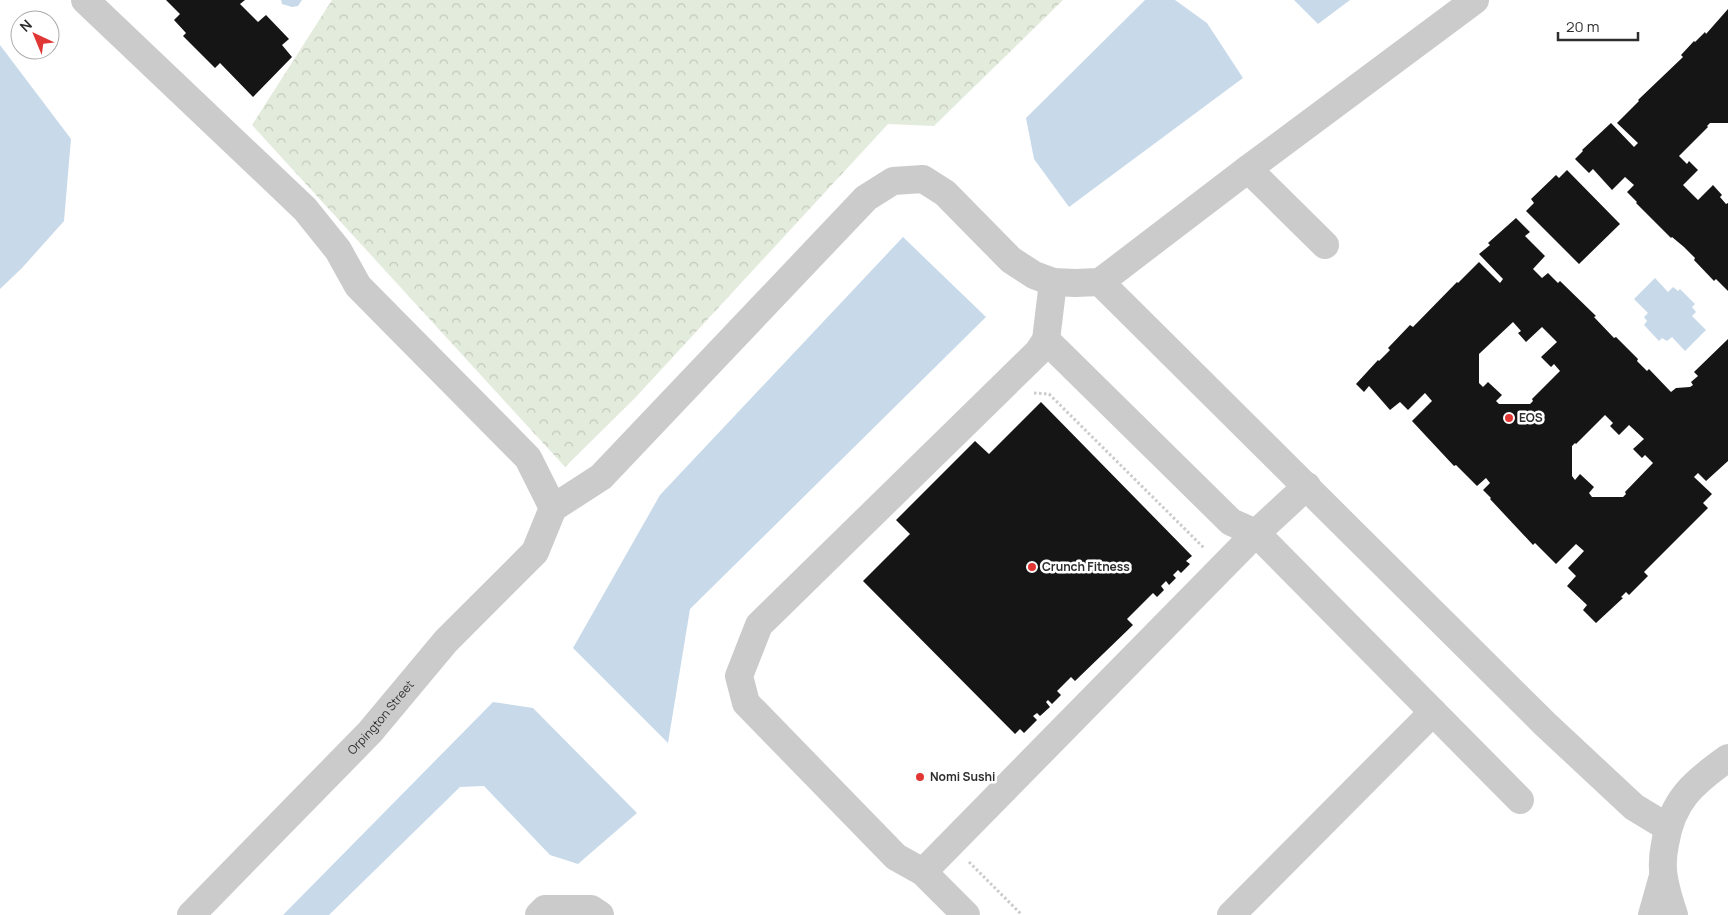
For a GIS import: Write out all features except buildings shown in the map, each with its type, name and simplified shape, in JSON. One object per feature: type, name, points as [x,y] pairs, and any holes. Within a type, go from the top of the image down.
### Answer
[{"type":"street","points":[[91,2],[305,209],[338,250],[358,286],[528,458],[553,508],[601,477],[866,198],[893,180],[923,179],[945,193],[1012,260],[1034,275],[1053,282],[1100,282],[1475,0]]},
{"type":"street","points":[[1248,169],[1325,245]]},
{"type":"street","points":[[966,915],[923,872],[896,857],[746,704],[739,676],[759,625],[1038,352],[1046,340],[1053,282]]},
{"type":"street","points":[[1100,282],[1545,724],[1634,808],[1667,827]]},
{"type":"street","points":[[1046,340],[1231,522],[1256,533],[1520,800]]},
{"type":"street","points":[[923,872],[1256,533],[1307,486]]},
{"type":"street","name":"Orpington Street","points":[[191,915],[370,732],[446,641],[535,552],[553,508]]},
{"type":"street","points":[[1231,915],[1433,712]]},
{"type":"street","points":[[1652,915],[1663,876],[1667,827],[1673,813],[1686,793],[1706,774],[1728,758]]},
{"type":"street","points":[[1663,876],[1674,915]]},
{"type":"street","points":[[540,915],[545,909],[591,909],[600,915]]},
{"type":"path","points":[[1031,393],[1049,394],[1210,555]]},
{"type":"path","points":[[951,843],[1022,915]]},
{"type":"green space","points":[[332,0],[1063,0],[934,126],[888,124],[635,398],[565,467],[252,125]]},
{"type":"water","points":[[281,0],[302,0],[298,6],[292,7],[282,4]]},
{"type":"water","points":[[1145,0],[1175,0],[1207,23],[1243,78],[1069,207],[1034,159],[1026,118]]},
{"type":"water","points":[[1294,0],[1350,0],[1318,24]]},
{"type":"water","points":[[0,45],[71,139],[64,221],[22,268],[0,289]]},
{"type":"water","points":[[903,237],[986,317],[690,609],[668,743],[573,648],[660,495]]},
{"type":"water","points":[[1655,278],[1668,292],[1673,287],[1678,291],[1680,289],[1695,304],[1692,307],[1696,312],[1692,316],[1706,330],[1685,351],[1672,337],[1667,341],[1662,338],[1659,341],[1644,325],[1647,321],[1644,317],[1648,313],[1634,299]]},
{"type":"water","points":[[493,702],[533,708],[637,813],[578,864],[550,855],[484,786],[460,787],[329,915],[283,915]]},
{"type":"place","name":"EOS","points":[[1509,418]]},
{"type":"place","name":"Crunch Fitness","points":[[1032,567]]},
{"type":"place","name":"Nomi Sushi","points":[[920,777]]}]
